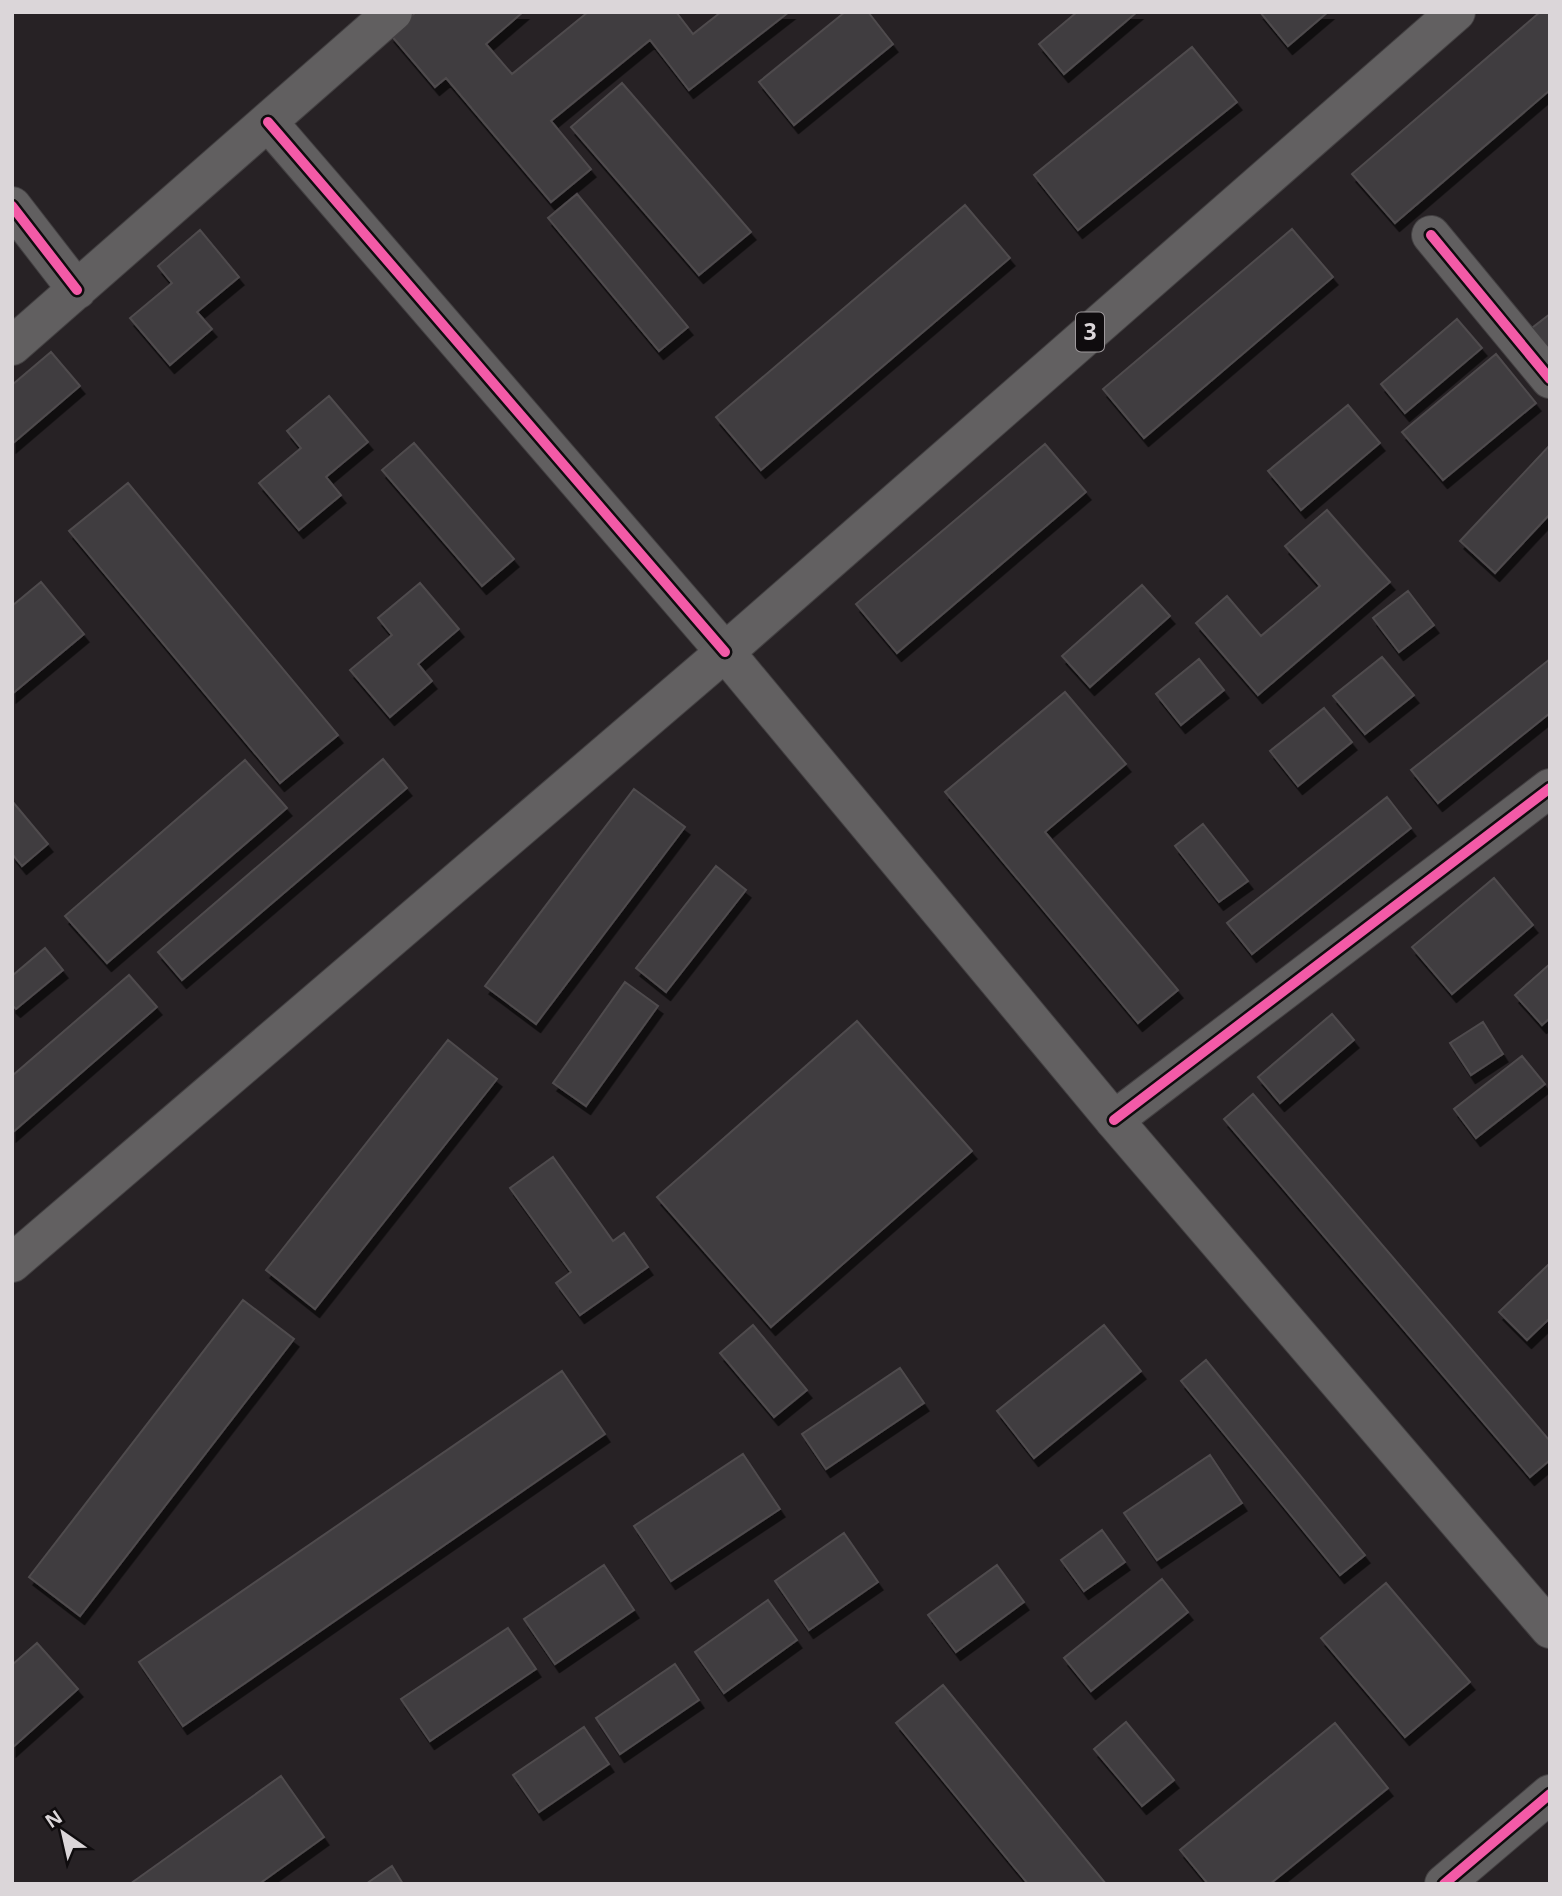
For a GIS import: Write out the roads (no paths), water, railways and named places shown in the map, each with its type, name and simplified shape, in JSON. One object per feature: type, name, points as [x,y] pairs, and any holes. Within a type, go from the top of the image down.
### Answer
[{"type":"main road","name":"3","points":[[12,1262],[724,652],[1456,12]]},
{"type":"main road","points":[[724,652],[1114,1121],[1550,1629]]},
{"type":"street","points":[[12,346],[393,12]]},
{"type":"street","points":[[268,122],[724,652]]},
{"type":"street","points":[[12,206],[77,290]]},
{"type":"street","points":[[1431,235],[1550,379]]},
{"type":"street","points":[[1114,1121],[1550,788]]},
{"type":"street","points":[[1444,1884],[1550,1794]]}]
